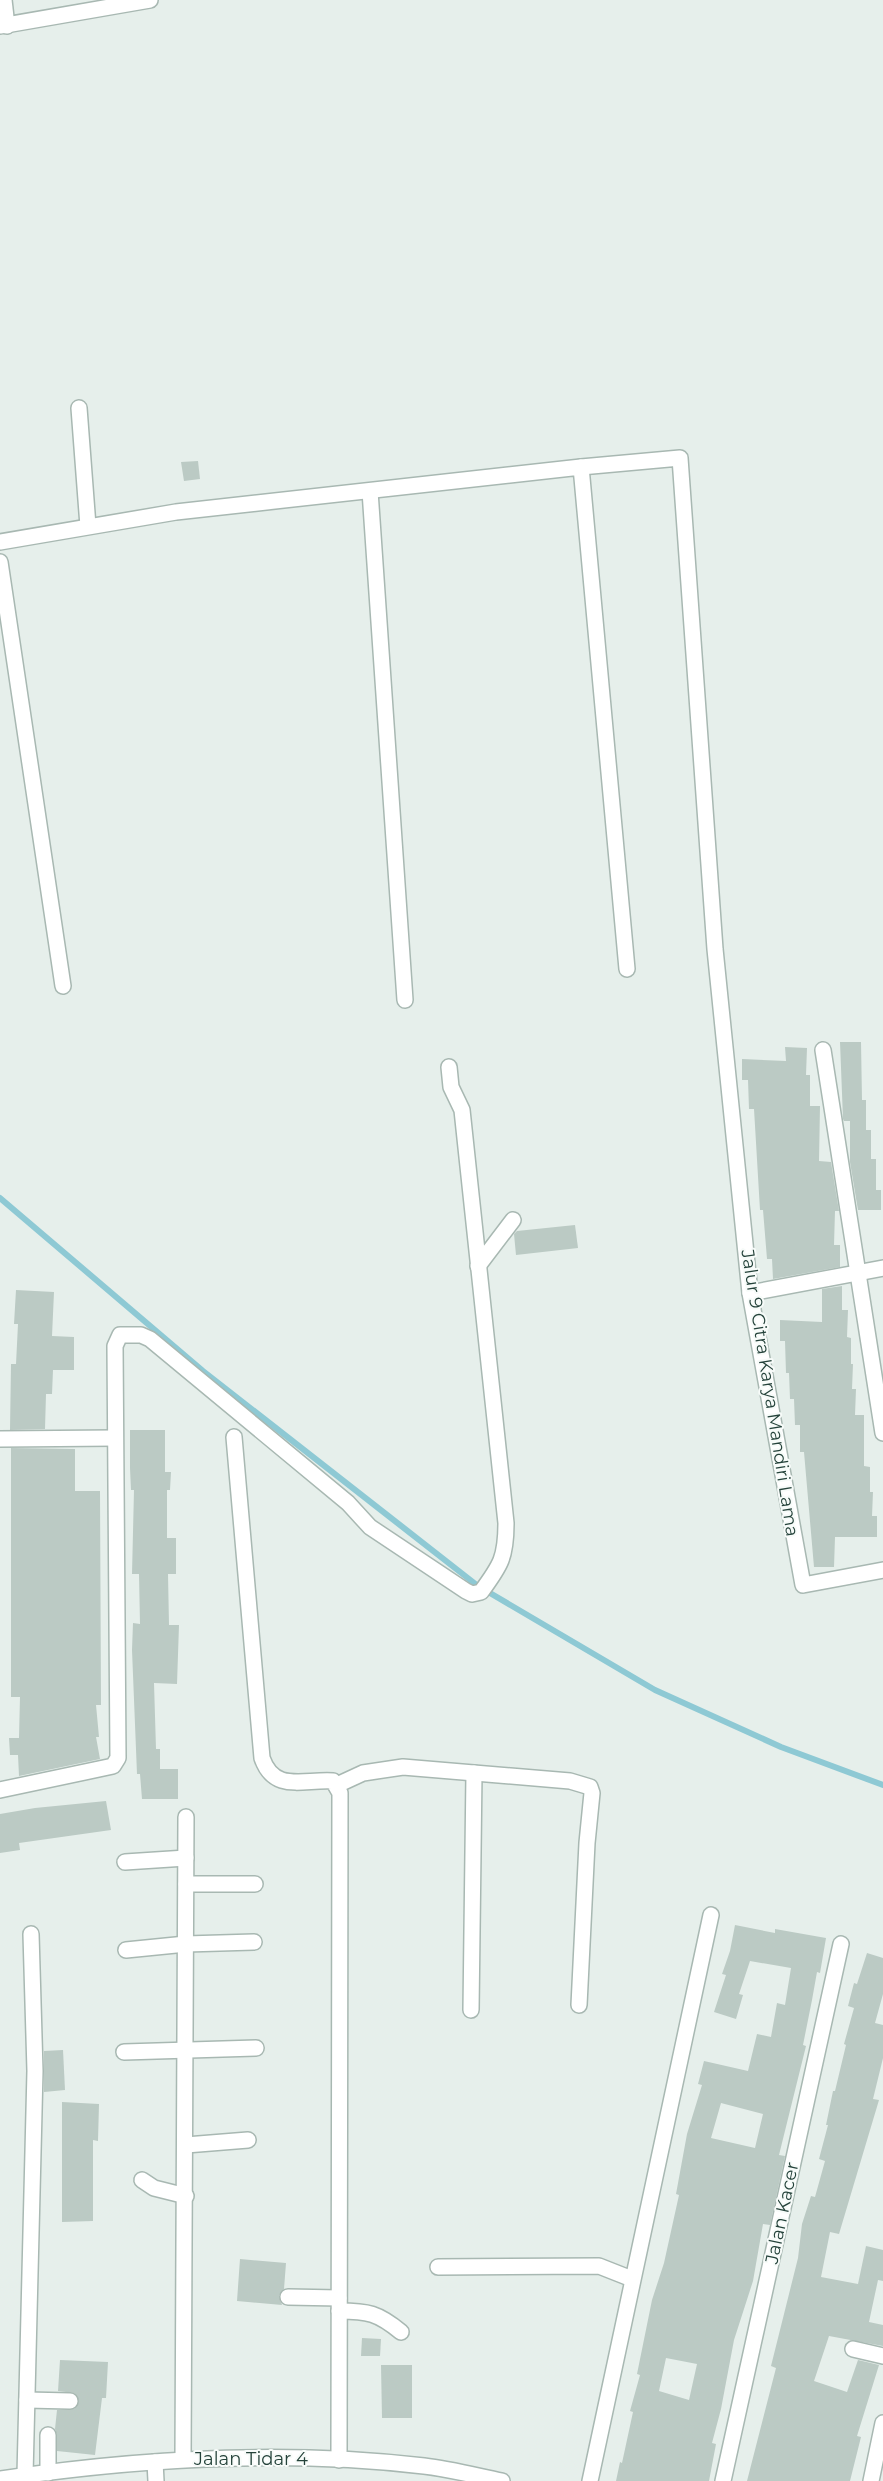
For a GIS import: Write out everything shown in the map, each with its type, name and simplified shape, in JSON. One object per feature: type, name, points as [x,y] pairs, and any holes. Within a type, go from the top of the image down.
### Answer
[{"type":"street","points":[[4,0],[3,26],[150,0]]},
{"type":"street","points":[[79,408],[88,526]]},
{"type":"street","name":"Jalur 9 Citra Karya Mandiri Lama","points":[[581,467],[680,458],[714,940],[750,1293],[803,1586],[883,1570]]},
{"type":"street","points":[[0,542],[176,512],[581,467],[628,969]]},
{"type":"street","points":[[370,491],[405,1000]]},
{"type":"street","points":[[0,562],[62,986]]},
{"type":"street","points":[[823,1050],[883,1433]]},
{"type":"street","points":[[0,1790],[113,1766],[118,1758],[116,1340],[123,1334],[141,1335],[150,1339],[348,1503],[370,1527],[466,1591],[472,1594],[481,1592],[494,1574],[506,1550],[506,1524],[462,1110],[450,1087],[449,1067]]},
{"type":"street","points":[[478,1266],[514,1220]]},
{"type":"street","points":[[750,1293],[858,1271],[883,1268]]},
{"type":"street","points":[[234,1437],[262,1758],[272,1777],[283,1781],[333,1781],[340,1793],[339,2460]]},
{"type":"street","points":[[0,1439],[115,1438]]},
{"type":"street","points":[[337,1785],[355,1776],[385,1769],[422,1768],[570,1781],[590,1787],[592,1793],[587,1843],[579,2005]]},
{"type":"street","points":[[470,2010],[474,1773]]},
{"type":"street","points":[[184,2459],[186,1817]]},
{"type":"street","points":[[125,1862],[186,1858]]},
{"type":"street","points":[[186,1884],[255,1884]]},
{"type":"street","points":[[590,2481],[711,1915]]},
{"type":"street","points":[[25,2475],[35,2071],[31,1934]]},
{"type":"street","points":[[126,1950],[186,1944],[254,1942]]},
{"type":"street","name":"Jalan Kacer","points":[[723,2481],[840,1944]]},
{"type":"street","points":[[124,2052],[256,2048]]},
{"type":"street","points":[[186,2145],[248,2140]]},
{"type":"street","points":[[142,2180],[154,2188],[186,2196]]},
{"type":"street","points":[[438,2267],[590,2266],[613,2270],[632,2279]]},
{"type":"street","points":[[288,2297],[339,2305],[371,2313],[384,2318],[401,2332]]},
{"type":"street","points":[[853,2349],[883,2356]]},
{"type":"street","points":[[27,2400],[70,2401]]},
{"type":"street","points":[[871,2481],[883,2422]]},
{"type":"street","points":[[48,2435],[48,2473]]},
{"type":"street","name":"Jalan Tidar 4","points":[[0,2479],[184,2459],[260,2457],[339,2460],[426,2474],[502,2481]]},
{"type":"street","points":[[155,2462],[156,2481]]},
{"type":"building","points":[[198,461],[200,479],[184,481],[181,462]]},
{"type":"building","points":[[840,1042],[861,1042],[862,1100],[866,1100],[866,1130],[871,1130],[871,1159],[876,1159],[876,1190],[881,1190],[881,1210],[858,1210],[850,1162],[850,1121],[844,1121],[843,1119]]},
{"type":"building","points":[[785,1047],[807,1048],[806,1075],[810,1075],[810,1106],[820,1106],[819,1161],[831,1162],[839,1211],[835,1211],[834,1245],[840,1245],[840,1267],[773,1279],[772,1259],[767,1259],[763,1210],[760,1210],[754,1109],[749,1109],[748,1080],[742,1080],[742,1059],[786,1061]]},
{"type":"building","points":[[575,1225],[578,1248],[516,1255],[514,1234],[517,1231]]},
{"type":"building","points":[[842,1286],[842,1310],[848,1310],[847,1337],[851,1338],[852,1389],[856,1389],[855,1415],[864,1415],[864,1466],[870,1467],[870,1492],[873,1492],[872,1516],[877,1516],[877,1537],[835,1537],[834,1567],[814,1567],[804,1452],[800,1452],[800,1425],[795,1425],[794,1399],[790,1399],[789,1373],[786,1373],[785,1341],[780,1341],[780,1320],[822,1322],[822,1289]]},
{"type":"building","points":[[16,1290],[54,1292],[52,1336],[74,1337],[74,1370],[53,1370],[52,1394],[46,1394],[45,1429],[10,1430],[11,1364],[16,1364],[18,1324],[14,1324]]},
{"type":"building","points":[[130,1430],[165,1430],[165,1472],[171,1472],[170,1490],[167,1490],[167,1538],[176,1538],[176,1574],[168,1574],[169,1625],[179,1625],[177,1684],[154,1683],[156,1749],[160,1749],[160,1769],[178,1769],[178,1799],[142,1799],[140,1774],[137,1774],[132,1650],[133,1623],[140,1624],[139,1574],[132,1574],[134,1490],[131,1490]]},
{"type":"building","points":[[11,1448],[75,1449],[75,1491],[100,1491],[101,1705],[96,1705],[99,1737],[96,1737],[100,1759],[19,1776],[18,1755],[10,1755],[9,1738],[19,1738],[20,1697],[11,1697]]},
{"type":"building","points":[[106,1801],[111,1830],[19,1843],[20,1850],[0,1853],[0,1814],[35,1808]]},
{"type":"building","points":[[735,1925],[775,1933],[775,1929],[826,1938],[820,1973],[817,1972],[803,2045],[806,2046],[779,2155],[785,2156],[770,2225],[763,2224],[753,2281],[734,2340],[721,2409],[712,2443],[716,2444],[709,2481],[616,2481],[620,2462],[622,2463],[633,2412],[630,2411],[640,2375],[637,2374],[652,2300],[664,2263],[679,2195],[676,2194],[687,2134],[702,2085],[698,2084],[704,2061],[748,2071],[757,2034],[771,2037],[777,2003],[785,2005],[791,1968],[750,1961],[739,1994],[743,1995],[736,2019],[714,2012],[726,1975],[722,1974],[730,1951]],"holes":[[[721,2103],[763,2114],[755,2148],[711,2138]],[[666,2358],[697,2364],[689,2400],[659,2391]]]},
{"type":"building","points":[[867,1953],[883,1958],[883,1994],[875,2023],[883,2025],[883,2058],[873,2099],[879,2100],[839,2234],[830,2232],[821,2277],[858,2284],[866,2246],[883,2250],[883,2281],[878,2280],[869,2322],[883,2325],[883,2346],[829,2336],[814,2381],[847,2392],[858,2360],[879,2365],[857,2436],[861,2437],[850,2481],[747,2481],[776,2368],[771,2366],[798,2258],[802,2224],[811,2196],[815,2197],[825,2161],[819,2159],[828,2125],[826,2125],[833,2091],[835,2091],[846,2045],[844,2044],[854,2008],[848,2006],[854,1983],[857,1984]]},
{"type":"building","points":[[63,2050],[65,2090],[44,2092],[44,2051]]},
{"type":"building","points":[[62,2102],[99,2104],[98,2141],[93,2140],[93,2221],[62,2222]]},
{"type":"building","points":[[240,2259],[286,2263],[284,2289],[279,2296],[282,2305],[237,2301]]},
{"type":"building","points":[[362,2338],[381,2339],[380,2356],[361,2356]]},
{"type":"building","points":[[60,2360],[108,2362],[106,2398],[102,2398],[95,2455],[57,2451],[55,2429],[57,2410],[74,2409],[79,2401],[74,2393],[58,2391]]},
{"type":"building","points":[[381,2365],[412,2365],[412,2418],[382,2418]]},
{"type":"waterway","points":[[0,1198],[203,1371],[478,1586],[655,1690],[781,1747],[883,1785]]}]
